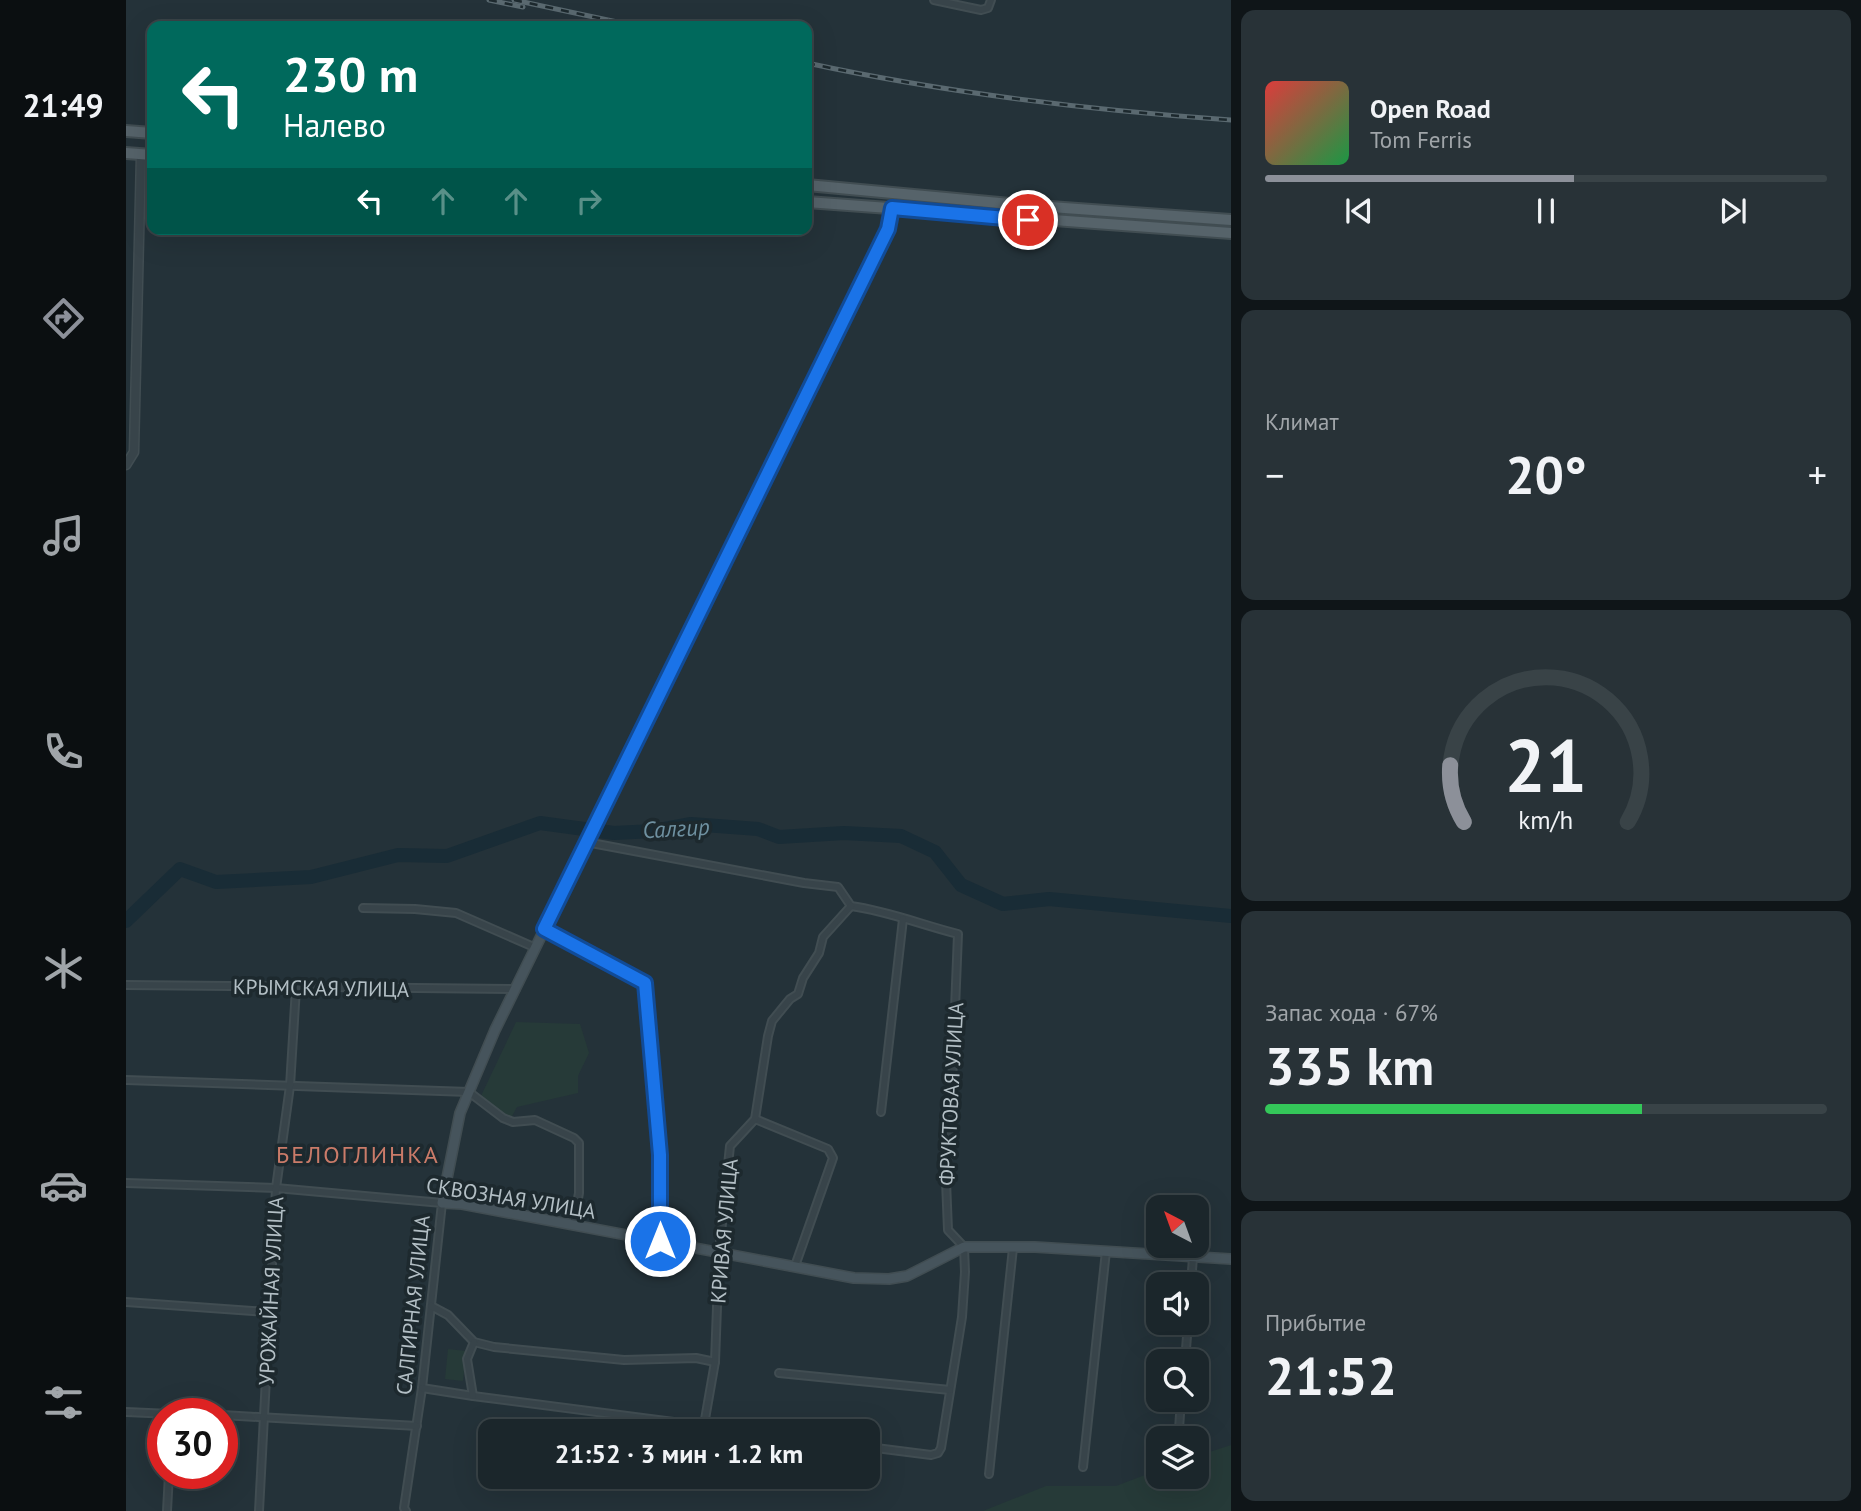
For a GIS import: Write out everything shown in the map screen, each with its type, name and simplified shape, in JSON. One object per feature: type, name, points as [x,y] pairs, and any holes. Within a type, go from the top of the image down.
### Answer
[{"type":"main road","points":[[126,131],[147,133]]},
{"type":"main road","points":[[126,153],[147,155]]},
{"type":"main road","points":[[812,185],[1010,204],[1231,219]]},
{"type":"main road","points":[[812,202],[1231,233]]},
{"type":"main road","name":"САЛГИРНАЯ УЛИЦА","points":[[442,1203],[460,1113],[469,1092],[544,929],[888,229],[892,208]]},
{"type":"main road","name":"СКВОЗНАЯ УЛИЦА","points":[[442,1203],[462,1204],[854,1278],[889,1279],[922,1270],[964,1247]]},
{"type":"main road","points":[[964,1247],[1035,1247],[1146,1254]]},
{"type":"main road","points":[[1209,1258],[1231,1259]]},
{"type":"street","points":[[934,0],[981,10],[986,9],[990,0]]},
{"type":"street","points":[[126,465],[134,452],[147,155]]},
{"type":"street","points":[[587,841],[804,883],[838,887],[851,906],[878,909],[904,919],[881,1112]]},
{"type":"street","points":[[795,1266],[833,1158],[832,1153],[755,1119],[772,1021],[790,999],[798,994],[803,978],[820,953],[823,937],[851,906]]},
{"type":"street","points":[[363,908],[456,913],[536,948]]},
{"type":"street","name":"ФРУКТОВАЯ УЛИЦА","points":[[904,919],[958,934],[946,1181],[948,1230],[964,1247]]},
{"type":"street","points":[[544,929],[645,983],[660,1155],[660,1241]]},
{"type":"street","name":"КРЫМСКАЯ УЛИЦА","points":[[126,985],[516,989]]},
{"type":"street","name":"УРОЖАЙНАЯ УЛИЦА","points":[[259,1511],[276,1188],[290,1086],[296,988]]},
{"type":"street","points":[[126,1080],[469,1092],[503,1118],[513,1122],[535,1120],[574,1138],[579,1143],[579,1192],[573,1225]]},
{"type":"street","name":"КРИВАЯ УЛИЦА","points":[[705,1419],[715,1362],[719,1252],[730,1146],[755,1119]]},
{"type":"street","name":"СКВОЗНАЯ УЛИЦА","points":[[126,1184],[276,1188],[442,1203]]},
{"type":"street","name":"САЛГИРНАЯ УЛИЦА","points":[[405,1510],[422,1388],[442,1203]]},
{"type":"street","points":[[880,1449],[931,1455],[938,1453],[941,1448],[962,1317],[964,1247]]},
{"type":"street","points":[[989,1474],[1013,1248]]},
{"type":"street","points":[[1083,1467],[1106,1251]]},
{"type":"street","points":[[126,1302],[268,1312]]},
{"type":"street","points":[[431,1306],[448,1315],[474,1342],[494,1347],[624,1360],[696,1359],[715,1362]]},
{"type":"street","points":[[472,1396],[467,1359],[474,1342]]},
{"type":"street","points":[[779,1373],[950,1390]]},
{"type":"street","points":[[422,1388],[656,1419]]},
{"type":"street","points":[[126,1412],[147,1413]]},
{"type":"street","points":[[238,1416],[417,1426]]},
{"type":"street","points":[[167,1511],[168,1489]]},
{"type":"green space","points":[[516,1022],[580,1024],[589,1053],[578,1076],[578,1093],[517,1107],[512,1116],[504,1116],[481,1096]]},
{"type":"green space","points":[[448,1349],[466,1351],[463,1381],[445,1379]]},
{"type":"green space","points":[[1231,1445],[1231,1511],[983,1511],[1046,1486],[1116,1486],[1146,1475],[1146,1489],[1209,1489],[1209,1452]]},
{"type":"waterway","name":"Салгир","points":[[126,921],[180,869],[216,882],[311,877],[398,855],[447,856],[540,823],[614,833],[654,831],[691,824],[758,829],[779,837],[844,833],[901,836],[935,852],[961,885],[1003,904],[1049,899],[1231,916]]},
{"type":"railway","points":[[489,0],[523,7]]},
{"type":"railway","points":[[514,0],[613,21]]},
{"type":"railway","points":[[812,64],[1018,99],[1231,120]]},
{"type":"district","name":"БЕЛОГЛИНКА","points":[[358,1154]]},
{"type":"route","points":[[660,1241],[660,1155],[645,983],[544,929],[888,229],[892,208],[1028,220]]}]
